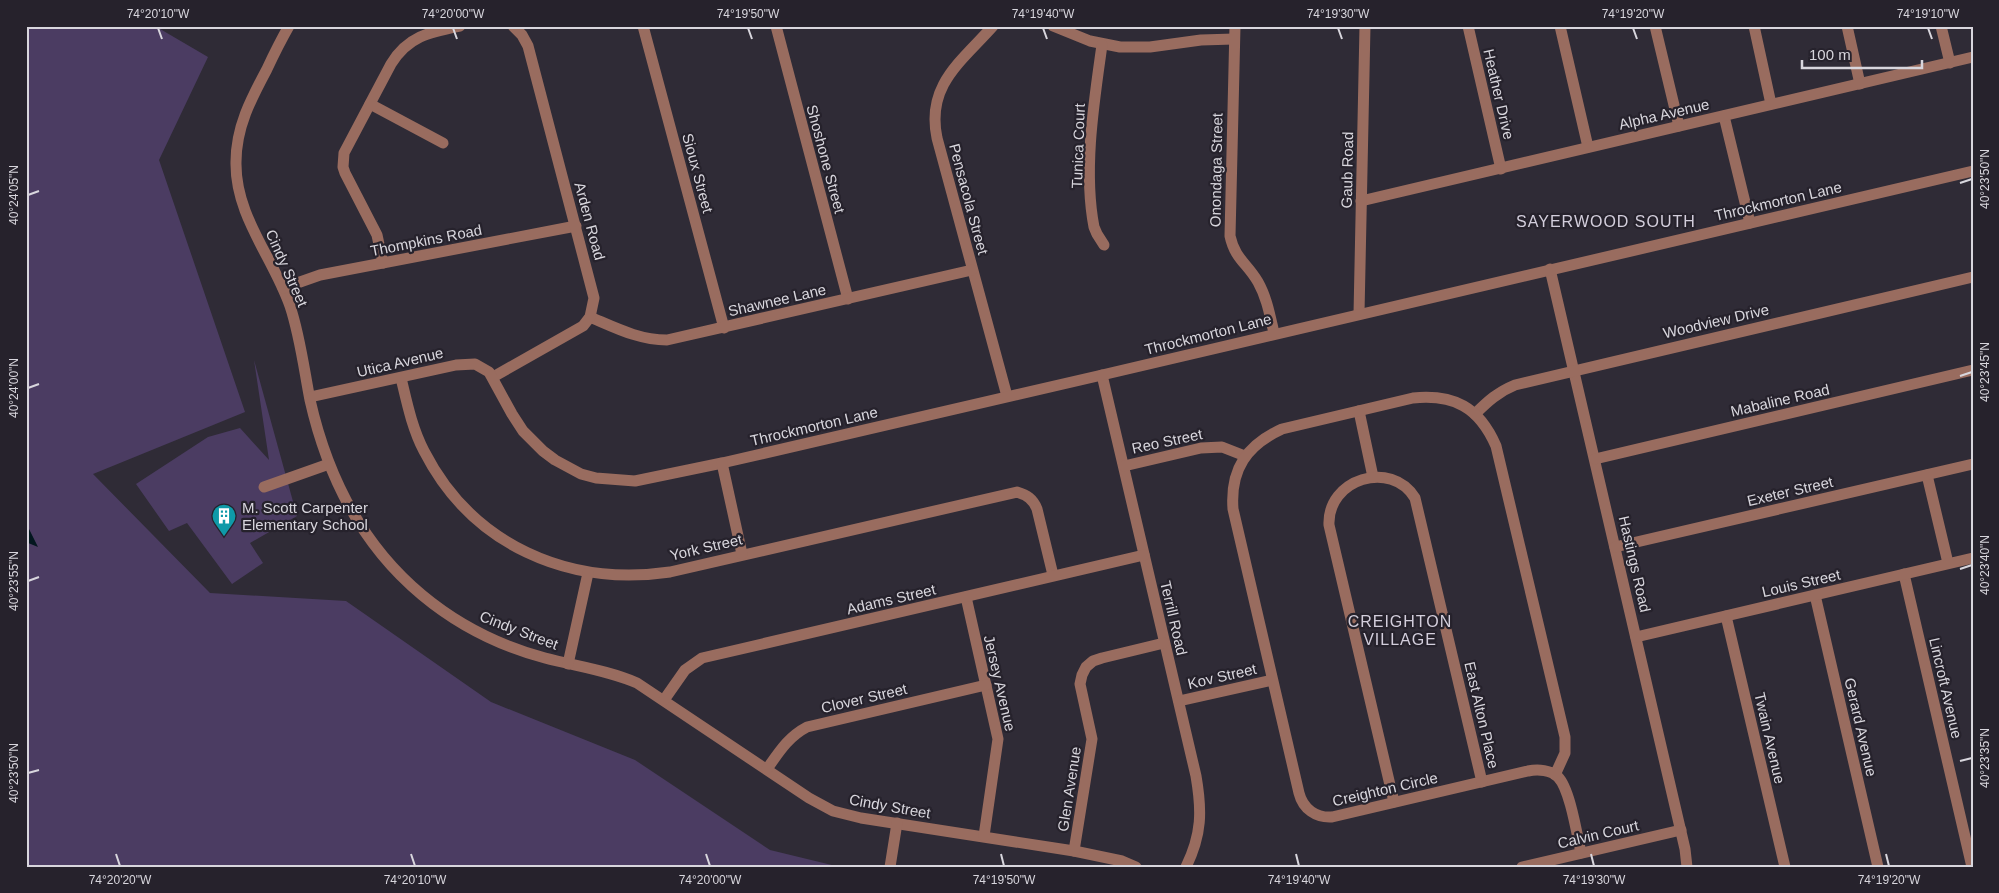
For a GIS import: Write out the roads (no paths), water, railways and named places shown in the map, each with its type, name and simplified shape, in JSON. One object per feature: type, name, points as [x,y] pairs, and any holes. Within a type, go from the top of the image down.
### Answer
[{"type":"street","points":[[383,263],[377,235],[343,167],[344,153],[391,64],[406,46],[421,36],[460,26]]},
{"type":"street","name":"Arden Road","points":[[513,26],[522,35],[528,46],[576,226],[594,298],[590,317]]},
{"type":"street","name":"Sioux Street","points":[[643,26],[724,328]]},
{"type":"street","name":"Shoshone Street","points":[[776,26],[848,299]]},
{"type":"street","name":"Pensacola Street","points":[[994,26],[944,83],[938,94],[934,115],[938,138],[972,270],[1007,396]]},
{"type":"street","points":[[1053,26],[1078,38],[1102,45],[1138,47],[1201,40],[1234,39]]},
{"type":"street","name":"Onondaga Street","points":[[1234,26],[1230,236],[1237,256],[1252,273],[1266,299],[1274,333]]},
{"type":"street","name":"Gaub Road","points":[[1359,314],[1365,26]]},
{"type":"street","name":"Heather Drive","points":[[1468,26],[1501,169]]},
{"type":"street","points":[[1560,26],[1588,147]]},
{"type":"street","points":[[1655,26],[1678,126]]},
{"type":"street","points":[[1754,26],[1772,104]]},
{"type":"street","points":[[1847,26],[1860,84]]},
{"type":"street","points":[[1941,26],[1950,63]]},
{"type":"street","name":"Cindy Street","points":[[284,28],[247,108],[240,130],[236,161],[242,205],[283,288],[296,329],[310,397],[329,464],[346,502],[393,567],[421,594],[454,619],[492,639],[532,654],[620,676],[636,683],[809,798],[833,810],[897,823],[1074,851],[1136,867]]},
{"type":"street","name":"Tunica Court","points":[[1102,45],[1093,111],[1091,177],[1094,227],[1104,245]]},
{"type":"street","name":"Alpha Avenue","points":[[1361,201],[1973,57]]},
{"type":"street","points":[[370,104],[443,143]]},
{"type":"street","points":[[1724,116],[1750,223]]},
{"type":"street","name":"Throckmorton Lane","points":[[493,377],[512,414],[532,441],[555,460],[581,474],[608,480],[635,481],[722,463],[1102,375],[1274,333],[1973,171]]},
{"type":"street","name":"Thompkins Road","points":[[283,288],[320,275],[576,226]]},
{"type":"street","name":"Hastings Road","points":[[1550,269],[1681,830],[1687,867]]},
{"type":"street","name":"Shawnee Lane","points":[[590,317],[637,337],[652,340],[680,338],[972,270]]},
{"type":"street","name":"Woodview Drive","points":[[1475,414],[1502,390],[1515,385],[1973,277]]},
{"type":"street","points":[[493,377],[583,326],[590,317]]},
{"type":"street","name":"Utica Avenue","points":[[310,397],[464,364],[475,364],[483,367],[493,377]]},
{"type":"street","name":"Mabaline Road","points":[[1595,459],[1973,370]]},
{"type":"street","name":"Terrill Road","points":[[1102,375],[1196,776],[1200,812],[1199,832],[1186,867]]},
{"type":"street","name":"York Street","points":[[400,378],[409,413],[423,450],[455,497],[478,520],[503,540],[551,563],[588,573],[616,575],[654,574],[1017,492],[1026,495],[1034,502],[1054,575]]},
{"type":"street","name":"Creighton Circle","points":[[1441,397],[1458,403],[1475,414],[1484,424],[1496,446],[1565,738],[1565,753],[1555,775],[1534,770],[1326,818],[1317,815],[1306,808],[1299,794],[1233,508],[1234,484],[1245,456],[1263,440],[1282,429],[1413,398],[1441,397]]},
{"type":"street","points":[[1359,411],[1373,478],[1353,484],[1337,495],[1330,509],[1329,525],[1394,802]]},
{"type":"street","name":"Reo Street","points":[[1124,466],[1186,450],[1213,447],[1231,449],[1245,456]]},
{"type":"street","points":[[722,463],[742,554]]},
{"type":"street","points":[[264,487],[329,464]]},
{"type":"street","name":"Exeter Street","points":[[1615,548],[1973,464]]},
{"type":"street","points":[[1927,475],[1948,564]]},
{"type":"street","name":"East Alton Place","points":[[1373,478],[1391,479],[1398,482],[1412,492],[1415,498],[1482,782]]},
{"type":"street","name":"Adams Street","points":[[664,700],[685,670],[702,658],[1144,555]]},
{"type":"street","name":"Louis Street","points":[[1636,638],[1973,558]]},
{"type":"street","points":[[568,664],[588,573]]},
{"type":"street","name":"Lincroft Avenue","points":[[1904,574],[1972,867]]},
{"type":"street","name":"Gerard Avenue","points":[[1815,595],[1878,867]]},
{"type":"street","name":"Jersey Avenue","points":[[966,597],[998,739],[984,836]]},
{"type":"street","name":"Twain Avenue","points":[[1726,616],[1785,867]]},
{"type":"street","name":"Glen Avenue","points":[[1074,851],[1092,740],[1081,693],[1082,675],[1086,667],[1102,658],[1164,642]]},
{"type":"street","name":"Kov Street","points":[[1179,702],[1272,680]]},
{"type":"street","name":"Clover Street","points":[[767,770],[788,740],[794,734],[807,727],[986,685]]},
{"type":"street","points":[[1555,775],[1566,788],[1581,853]]},
{"type":"street","points":[[890,867],[897,823]]},
{"type":"street","name":"Calvin Court","points":[[1522,867],[1681,830]]},
{"type":"water","points":[[27,525],[38,547],[26,542]]},
{"type":"place","name":"M. Scott Carpenter Elementary School","points":[[224,537]]},
{"type":"district","name":"SAYERWOOD SOUTH","points":[[1606,221]]},
{"type":"district","name":"CREIGHTON VILLAGE","points":[[1400,630]]}]
